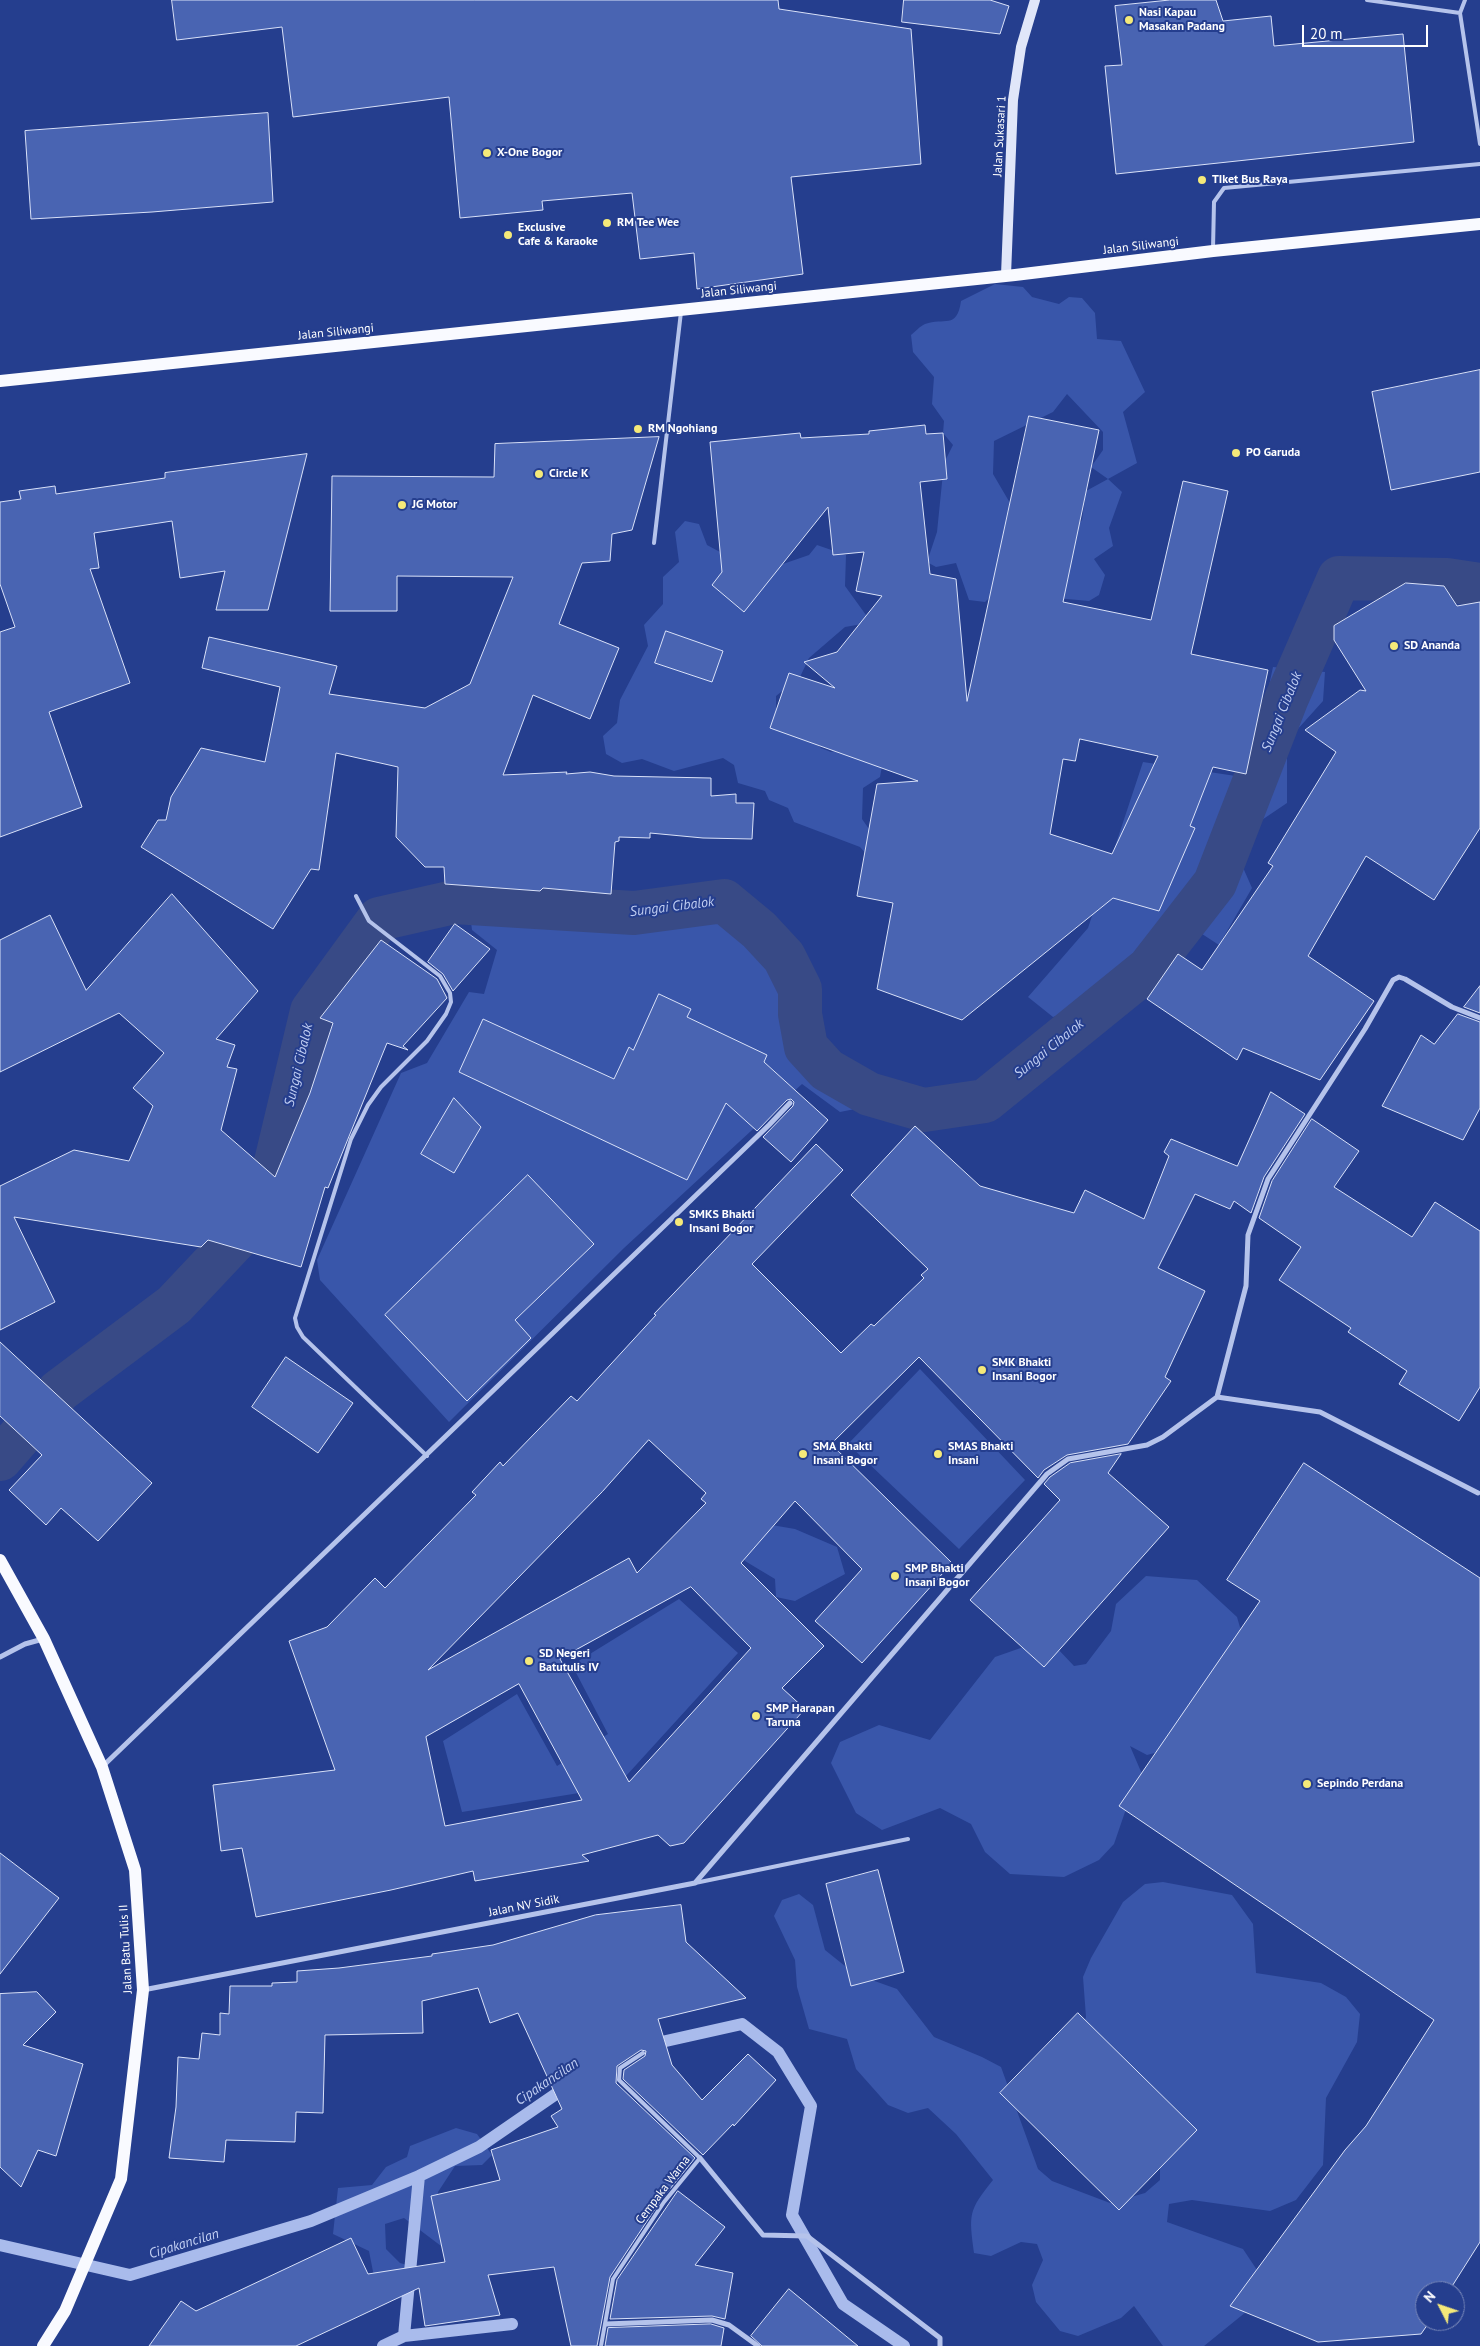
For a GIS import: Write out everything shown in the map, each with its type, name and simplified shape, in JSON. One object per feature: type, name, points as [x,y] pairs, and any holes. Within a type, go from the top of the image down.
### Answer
[{"type":"main road","name":"Jalan Siliwangi","points":[[0,381],[1480,224]]},
{"type":"main road","name":"Jalan Batu Tulis II","points":[[1,1562],[44,1639],[102,1766],[135,1870],[143,1990],[121,2179],[65,2311],[43,2346]]},
{"type":"street","name":"Jalan Sukasari 1","points":[[1006,275],[1013,100],[1021,47],[1035,0]]},
{"type":"street","points":[[695,1883],[1047,1474],[1068,1459],[1147,1445],[1163,1437],[1217,1397],[1246,1286],[1248,1236],[1268,1179],[1365,1030],[1393,980],[1398,977],[1405,979],[1452,1007],[1480,1018]]},
{"type":"street","points":[[102,1766],[427,1456],[703,1188],[770,1126],[790,1103]]},
{"type":"street","points":[[1217,1397],[1320,1412],[1478,1493]]},
{"type":"street","points":[[0,1657],[26,1644],[44,1639]]},
{"type":"street","name":"Jalan NV Sidik","points":[[143,1990],[695,1883]]},
{"type":"street","points":[[700,2158],[763,2235],[807,2236],[940,2338],[940,2346]]},
{"type":"street","points":[[606,2324],[712,2320],[729,2326],[758,2346]]},
{"type":"lane","points":[[1367,0],[1460,13]]},
{"type":"lane","points":[[1465,0],[1460,13],[1480,144]]},
{"type":"lane","points":[[1213,251],[1214,202],[1224,188],[1480,164]]},
{"type":"lane","points":[[654,543],[681,310]]},
{"type":"lane","points":[[356,896],[369,921],[440,976],[450,993],[451,1002],[446,1014],[427,1041],[381,1087],[358,1123],[351,1139],[295,1318],[296,1327],[303,1337],[427,1456]]},
{"type":"lane","name":"Jalan NV Sidik","points":[[695,1883],[908,1839]]},
{"type":"lane","name":"Cempaka Warna","points":[[601,2346],[613,2279],[664,2202],[700,2158],[619,2080],[620,2068],[642,2053]]},
{"type":"shaded area","points":[[995,284],[1023,287],[1032,297],[1059,304],[1069,297],[1082,298],[1095,313],[1097,339],[1121,341],[1145,392],[1123,412],[1137,463],[1108,479],[1091,467],[1103,450],[1103,432],[1067,394],[1053,412],[994,441],[993,474],[1010,503],[1002,542],[1017,559],[1017,571],[985,602],[969,600],[956,563],[936,567],[927,562],[937,532],[944,463],[953,445],[943,433],[944,421],[932,404],[934,377],[913,352],[911,335],[925,324],[953,319],[959,310],[961,301]]},
{"type":"shaded area","points":[[1108,479],[1122,492],[1109,528],[1113,546],[1094,559],[1105,575],[1099,595],[1089,601],[1056,598],[1060,546],[1082,520],[1086,491]]},
{"type":"shaded area","points":[[685,521],[699,524],[707,545],[720,552],[780,565],[809,555],[817,545],[846,555],[845,586],[866,615],[885,620],[845,627],[809,658],[800,677],[776,696],[776,710],[782,723],[797,726],[821,748],[831,752],[850,747],[882,766],[880,777],[863,788],[862,819],[869,829],[882,872],[860,847],[794,822],[788,808],[769,800],[765,791],[738,783],[734,765],[723,758],[674,771],[642,759],[622,763],[606,754],[603,736],[617,723],[620,700],[648,646],[644,625],[663,604],[663,577],[679,562],[675,532]]},
{"type":"shaded area","points":[[1273,667],[1325,672],[1323,701],[1296,731],[1287,756],[1287,803],[1250,828],[1253,844],[1241,863],[1252,888],[1219,945],[1199,932],[1175,951],[1144,953],[1132,967],[1147,980],[1151,992],[1053,1017],[1028,997],[1088,928],[1143,762],[1249,778]]},
{"type":"shaded area","points":[[468,898],[610,927],[614,925],[634,933],[691,906],[740,916],[763,961],[794,969],[807,993],[802,1048],[816,1080],[824,1090],[865,1107],[840,1112],[802,1084],[624,1248],[449,1422],[320,1280],[317,1260],[401,1073],[427,1063],[469,992],[484,994],[497,950],[472,930]]},
{"type":"shaded area","points":[[920,1369],[1025,1480],[959,1549],[848,1444]]},
{"type":"shaded area","points":[[760,1523],[795,1529],[837,1547],[845,1574],[795,1601],[776,1597],[775,1579],[745,1561],[740,1542]]},
{"type":"shaded area","points":[[1146,1576],[1197,1580],[1237,1617],[1244,1641],[1158,1752],[1147,1755],[1130,1746],[1145,1781],[1125,1812],[1114,1844],[1099,1860],[1064,1877],[1010,1874],[985,1852],[971,1824],[940,1808],[882,1830],[856,1813],[831,1763],[840,1742],[879,1725],[930,1740],[995,1657],[1032,1644],[1056,1647],[1074,1666],[1086,1664],[1111,1631],[1116,1604]]},
{"type":"shaded area","points":[[679,1599],[738,1653],[616,1787],[462,1812],[443,1741],[517,1694],[557,1766],[608,1734],[572,1665]]},
{"type":"shaded area","points":[[1163,1882],[1232,1895],[1253,1924],[1256,1973],[1321,1983],[1346,1997],[1360,2014],[1357,2042],[1326,2098],[1323,2165],[1296,2200],[1270,2211],[1192,2200],[1169,2204],[1167,2222],[1243,2249],[1263,2279],[1262,2299],[1204,2346],[1163,2346],[1134,2306],[1121,2318],[1078,2336],[1060,2331],[1036,2302],[1032,2285],[1043,2260],[1037,2244],[1021,2242],[991,2256],[974,2253],[971,2230],[972,2214],[979,2199],[993,2180],[956,2134],[928,2108],[908,2113],[888,2105],[856,2069],[847,2039],[809,2029],[797,1987],[795,1960],[774,1916],[782,1900],[799,1894],[813,1905],[825,1950],[855,1974],[897,1989],[934,2037],[1001,2067],[1038,2169],[1052,2181],[1110,2203],[1145,2193],[1160,2180],[1160,2164],[1076,2048],[1086,2017],[1083,1977],[1091,1958],[1123,1902],[1145,1884]]},
{"type":"shaded area","points":[[456,2128],[477,2134],[492,2155],[482,2165],[455,2166],[438,2192],[437,2221],[445,2249],[404,2218],[385,2224],[386,2249],[400,2263],[418,2268],[422,2278],[412,2295],[393,2300],[376,2287],[369,2251],[333,2234],[338,2188],[372,2185],[386,2167],[407,2157],[410,2146]]},
{"type":"building","points":[[172,0],[778,0],[779,9],[911,29],[921,164],[791,177],[803,274],[697,289],[694,253],[640,259],[632,193],[542,201],[543,210],[460,218],[449,97],[293,117],[282,27],[177,40]]},
{"type":"building","points":[[904,0],[990,0],[1009,6],[1000,34],[902,22]]},
{"type":"building","points":[[1170,0],[1216,0],[1223,21],[1271,16],[1274,46],[1403,34],[1414,142],[1116,174],[1105,66],[1122,65],[1115,6]]},
{"type":"building","points":[[268,113],[273,202],[31,219],[25,131]]},
{"type":"building","points":[[1480,370],[1480,472],[1391,490],[1372,392]]},
{"type":"building","points":[[1029,416],[1099,430],[1063,602],[1151,620],[1183,481],[1228,491],[1191,654],[1268,670],[1246,774],[1213,767],[1190,826],[1195,828],[1159,911],[1113,898],[962,1020],[877,989],[893,903],[857,896],[877,784],[918,781],[770,728],[789,673],[835,688],[804,662],[837,652],[882,596],[856,591],[864,552],[833,555],[828,507],[744,612],[712,585],[722,572],[710,442],[800,433],[801,438],[869,434],[869,431],[925,425],[926,434],[943,433],[947,479],[920,482],[930,574],[956,579],[967,701]],"holes":[[[1080,739],[1158,756],[1112,854],[1050,834],[1063,759],[1075,761]]]},
{"type":"building","points":[[659,437],[632,530],[612,534],[610,561],[582,563],[559,624],[619,648],[590,719],[533,695],[503,775],[590,772],[614,776],[711,778],[711,796],[736,794],[736,803],[754,803],[752,839],[703,838],[650,833],[650,838],[619,837],[619,841],[615,842],[611,894],[543,888],[540,891],[445,884],[444,867],[425,867],[396,837],[398,767],[336,753],[319,870],[311,869],[273,929],[141,847],[158,820],[166,820],[171,797],[201,748],[265,762],[280,687],[202,668],[209,637],[337,666],[329,694],[425,708],[470,684],[513,577],[397,576],[397,611],[330,611],[332,476],[494,477],[495,444]]},
{"type":"building","points":[[307,454],[268,610],[216,610],[225,571],[180,578],[172,521],[94,533],[99,568],[90,569],[130,683],[49,712],[82,807],[0,837],[0,632],[15,627],[0,584],[0,502],[21,499],[19,491],[55,486],[56,494],[165,478],[165,473]]},
{"type":"building","points":[[1406,583],[1444,586],[1457,606],[1480,602],[1480,828],[1434,900],[1366,856],[1308,956],[1374,1001],[1320,1080],[1243,1048],[1237,1060],[1147,999],[1178,954],[1202,970],[1273,866],[1268,863],[1336,752],[1305,730],[1360,690],[1366,691],[1334,640],[1334,626]]},
{"type":"building","points":[[666,631],[723,651],[712,682],[655,663]]},
{"type":"building","points":[[172,894],[258,991],[216,1039],[235,1045],[227,1067],[237,1069],[221,1130],[275,1177],[310,1093],[333,1023],[320,1018],[381,940],[437,979],[447,998],[403,1046],[408,1050],[387,1043],[328,1188],[325,1187],[301,1267],[208,1240],[201,1247],[14,1217],[55,1302],[0,1330],[0,1186],[74,1150],[129,1161],[153,1106],[133,1088],[164,1053],[119,1013],[0,1072],[0,940],[50,915],[86,990]]},
{"type":"building","points":[[455,924],[490,949],[453,991],[443,974],[428,962]]},
{"type":"building","points":[[1480,986],[1480,1013],[1464,1007]]},
{"type":"building","points":[[659,994],[691,1009],[687,1017],[767,1055],[764,1062],[828,1120],[791,1162],[763,1137],[793,1106],[794,1102],[791,1099],[787,1100],[757,1131],[726,1103],[687,1180],[459,1072],[483,1019],[614,1079],[629,1047],[633,1050]]},
{"type":"building","points":[[1458,1014],[1480,1022],[1480,1108],[1463,1140],[1382,1106],[1421,1035],[1434,1044]]},
{"type":"building","points":[[1271,1092],[1305,1114],[1264,1177],[1251,1213],[1234,1201],[1230,1209],[1195,1194],[1158,1268],[1205,1291],[1165,1377],[1171,1381],[1128,1444],[1067,1455],[1044,1470],[1038,1478],[919,1357],[831,1444],[952,1563],[862,1663],[815,1621],[862,1569],[795,1501],[741,1563],[824,1646],[782,1688],[805,1709],[684,1843],[670,1846],[658,1835],[582,1855],[589,1861],[475,1881],[473,1871],[391,1890],[256,1917],[242,1848],[221,1851],[213,1785],[335,1770],[289,1641],[327,1627],[375,1578],[385,1588],[476,1495],[472,1492],[500,1462],[503,1466],[571,1396],[577,1401],[656,1315],[654,1314],[816,1144],[843,1170],[752,1264],[841,1353],[871,1324],[874,1326],[924,1278],[921,1275],[928,1269],[851,1195],[915,1126],[980,1186],[1074,1213],[1085,1190],[1144,1219],[1169,1156],[1164,1152],[1171,1139],[1237,1166]],"holes":[[[649,1440],[706,1493],[701,1499],[706,1503],[637,1573],[629,1558],[428,1670],[602,1492]],[[691,1587],[751,1648],[629,1782],[560,1659]],[[519,1684],[582,1800],[445,1826],[426,1737]]]},
{"type":"building","points":[[454,1098],[481,1127],[454,1173],[421,1154]]},
{"type":"building","points":[[1312,1119],[1359,1151],[1334,1187],[1412,1237],[1435,1202],[1480,1231],[1480,1387],[1459,1421],[1399,1384],[1407,1371],[1348,1332],[1351,1328],[1279,1280],[1301,1247],[1259,1218],[1272,1181]]},
{"type":"building","points":[[528,1175],[594,1244],[515,1320],[531,1338],[467,1401],[385,1315]]},
{"type":"building","points":[[0,1342],[152,1483],[98,1541],[61,1508],[46,1525],[9,1490],[42,1455],[0,1416]]},
{"type":"building","points":[[286,1357],[353,1403],[318,1453],[252,1407]]},
{"type":"building","points":[[1121,1454],[1108,1473],[1169,1527],[1044,1667],[970,1600],[1060,1500],[1044,1484],[1050,1477],[1070,1463]]},
{"type":"building","points":[[1304,1463],[1480,1578],[1480,2242],[1455,2281],[1415,2281],[1415,2331],[1423,2331],[1421,2334],[1318,2342],[1230,2306],[1345,2150],[1366,2126],[1434,2020],[1119,1806],[1260,1601],[1227,1580]]},
{"type":"building","points":[[0,1853],[59,1898],[0,1974]]},
{"type":"building","points":[[878,1870],[904,1972],[851,1986],[826,1884]]},
{"type":"building","points":[[681,1905],[686,1942],[746,1998],[658,2019],[672,2065],[702,2100],[748,2054],[776,2080],[734,2126],[733,2124],[703,2155],[623,2079],[624,2070],[645,2056],[646,2051],[641,2050],[617,2066],[616,2083],[695,2158],[661,2200],[610,2277],[597,2346],[571,2346],[554,2267],[488,2275],[500,2315],[425,2326],[419,2288],[296,2346],[149,2346],[181,2301],[196,2311],[351,2238],[368,2274],[445,2262],[431,2196],[500,2180],[491,2150],[558,2127],[551,2116],[562,2109],[518,2013],[490,2023],[478,1988],[422,2001],[423,2033],[325,2035],[323,2113],[296,2112],[295,2142],[226,2140],[224,2162],[169,2158],[176,2107],[178,2057],[199,2059],[202,2033],[220,2035],[220,2013],[229,2014],[230,1986],[272,1986],[272,1983],[297,1982],[297,1971],[339,1968],[432,1956],[432,1954],[493,1945],[595,1915]]},
{"type":"building","points":[[37,1992],[56,2012],[23,2045],[83,2064],[56,2156],[38,2150],[21,2187],[0,2167],[0,1994]]},
{"type":"building","points":[[1078,2013],[1197,2130],[1119,2210],[1000,2093]]},
{"type":"building","points":[[678,2191],[725,2227],[695,2265],[733,2273],[725,2319],[712,2316],[610,2319],[617,2280]]},
{"type":"building","points":[[789,2289],[858,2346],[762,2346],[751,2336]]},
{"type":"building","points":[[711,2324],[724,2328],[721,2346],[605,2346],[608,2328]]},
{"type":"waterway","name":"Sungai Cibalok","points":[[0,1459],[59,1391],[174,1305],[255,1219],[276,1162],[312,1011],[379,919],[454,902],[634,913],[724,901],[759,930],[784,957],[800,989],[800,1014],[806,1047],[827,1070],[869,1094],[924,1110],[985,1101],[1149,968],[1215,883],[1286,700],[1339,578],[1447,580],[1480,585]]},
{"type":"waterway","name":"Cipakancilan","points":[[648,2045],[742,2024],[778,2052],[811,2106],[792,2215],[843,2304],[904,2346]]},
{"type":"waterway","name":"Cipakancilan","points":[[0,2245],[130,2275],[311,2221],[419,2176],[479,2147],[569,2085]]},
{"type":"waterway","points":[[404,2336],[419,2176]]},
{"type":"waterway","points":[[383,2346],[404,2336],[512,2324]]},
{"type":"place","name":"Nasi Kapau Masakan Padang","points":[[1129,20]]},
{"type":"place","name":"X-One Bogor","points":[[487,153]]},
{"type":"place","name":"TIket Bus Raya","points":[[1202,180]]},
{"type":"place","name":"RM Tee Wee","points":[[607,223]]},
{"type":"place","name":"Exclusive Cafe & Karaoke","points":[[508,235]]},
{"type":"place","name":"RM Ngohiang","points":[[638,429]]},
{"type":"place","name":"PO Garuda","points":[[1236,453]]},
{"type":"place","name":"Circle K","points":[[539,474]]},
{"type":"place","name":"JG Motor","points":[[402,505]]},
{"type":"place","name":"SD Ananda","points":[[1394,646]]},
{"type":"place","name":"SMKS Bhakti Insani Bogor","points":[[679,1222]]},
{"type":"place","name":"SMK Bhakti Insani Bogor","points":[[982,1370]]},
{"type":"place","name":"SMA Bhakti Insani Bogor","points":[[803,1454]]},
{"type":"place","name":"SMAS Bhakti Insani","points":[[938,1454]]},
{"type":"place","name":"SMP Bhakti Insani Bogor","points":[[895,1576]]},
{"type":"place","name":"SD Negeri Batutulis IV","points":[[529,1661]]},
{"type":"place","name":"SMP Harapan Taruna","points":[[756,1716]]},
{"type":"place","name":"Sepindo Perdana","points":[[1307,1784]]}]
